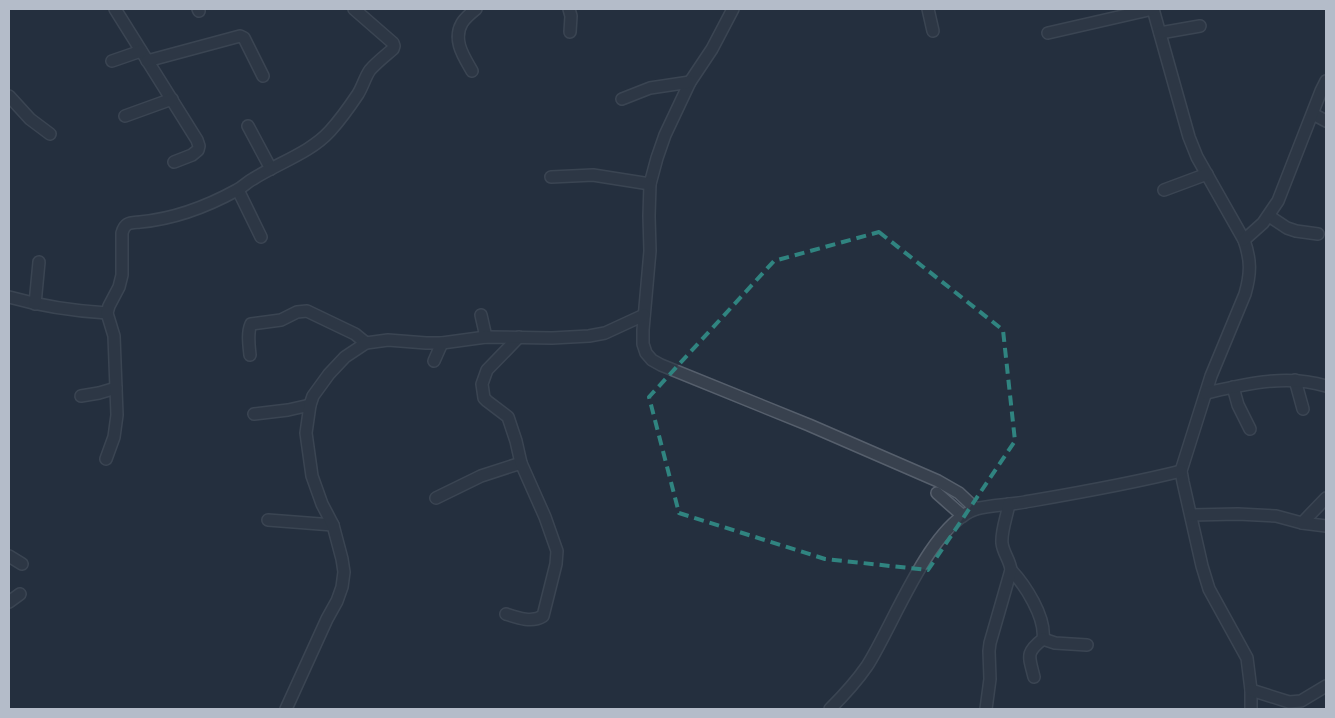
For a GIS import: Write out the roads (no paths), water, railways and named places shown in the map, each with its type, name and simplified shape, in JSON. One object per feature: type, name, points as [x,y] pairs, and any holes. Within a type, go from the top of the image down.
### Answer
[{"type":"street","points":[[115,9],[197,140],[198,150],[192,155],[174,162]]},
{"type":"street","points":[[106,459],[114,437],[117,415],[114,336],[107,313],[122,276],[122,233],[125,225],[191,211],[238,190],[253,179],[320,140],[331,130],[358,94],[369,72],[394,48],[393,43],[354,9]]},
{"type":"street","points":[[472,71],[459,46],[458,34],[462,23],[476,9]]},
{"type":"street","points":[[568,9],[571,16],[570,32]]},
{"type":"street","points":[[733,9],[712,49],[690,82],[656,158],[650,184],[650,251],[643,344],[646,354],[661,365],[938,481],[959,493],[976,509]]},
{"type":"street","points":[[928,9],[934,31]]},
{"type":"street","points":[[1048,33],[1153,9],[1197,157],[1244,240],[1248,253],[1250,266],[1245,294],[1206,393],[1182,471],[1202,566],[1209,589],[1247,658],[1251,709]]},
{"type":"street","points":[[1160,33],[1200,26]]},
{"type":"street","points":[[112,61],[240,36],[244,38],[263,76]]},
{"type":"street","points":[[1244,240],[1257,230],[1269,216],[1285,185],[1326,81]]},
{"type":"street","points":[[622,99],[650,88],[690,82]]},
{"type":"street","points":[[9,96],[30,119],[50,134]]},
{"type":"street","points":[[125,116],[172,99]]},
{"type":"street","points":[[1312,114],[1326,121]]},
{"type":"street","points":[[248,126],[271,169]]},
{"type":"street","points":[[1164,190],[1207,174]]},
{"type":"street","points":[[551,177],[592,175],[650,184]]},
{"type":"street","points":[[238,190],[261,237]]},
{"type":"street","points":[[1269,216],[1296,232],[1318,234]]},
{"type":"street","points":[[35,304],[39,262]]},
{"type":"street","points":[[9,297],[35,304],[76,311],[107,313]]},
{"type":"street","points":[[250,355],[249,326],[251,324],[281,320],[298,312],[307,312],[317,316],[355,334],[366,343]]},
{"type":"street","points":[[481,315],[486,337]]},
{"type":"street","points":[[254,414],[306,406],[329,374],[345,357],[366,343],[388,340],[442,343],[486,337],[552,338],[589,336],[605,333],[644,315]]},
{"type":"street","points":[[506,614],[522,619],[537,620],[543,616],[556,564],[557,551],[545,517],[521,463],[508,416],[484,398],[482,384],[488,370],[519,337]]},
{"type":"street","points":[[434,361],[442,343]]},
{"type":"street","points":[[1206,393],[1259,382],[1295,380],[1326,386]]},
{"type":"street","points":[[1295,380],[1303,409]]},
{"type":"street","points":[[286,709],[337,601],[342,587],[344,572],[333,525],[322,504],[312,476],[306,434],[306,406],[309,387]]},
{"type":"street","points":[[1233,387],[1238,405],[1250,429]]},
{"type":"street","points":[[81,396],[99,394],[116,388]]},
{"type":"street","points":[[436,498],[481,476],[521,463]]},
{"type":"street","points":[[830,709],[845,694],[867,666],[906,592],[939,539],[950,526],[963,516],[976,509],[1146,480],[1182,471]]},
{"type":"street","points":[[937,493],[963,516]]},
{"type":"street","points":[[1302,523],[1326,498]]},
{"type":"street","points":[[986,709],[990,679],[990,643],[1011,570],[1002,543],[1009,504]]},
{"type":"street","points":[[1191,515],[1238,514],[1276,516],[1302,523],[1326,526]]},
{"type":"street","points":[[268,520],[333,525]]},
{"type":"street","points":[[9,556],[22,564]]},
{"type":"street","points":[[1011,570],[1020,579],[1034,605],[1042,622],[1044,639]]},
{"type":"street","points":[[9,602],[20,594]]},
{"type":"street","points":[[1044,639],[1055,644],[1087,645]]},
{"type":"street","points":[[1034,677],[1029,656],[1035,645],[1044,639]]},
{"type":"street","points":[[1251,690],[1289,702],[1301,700],[1325,689]]}]
